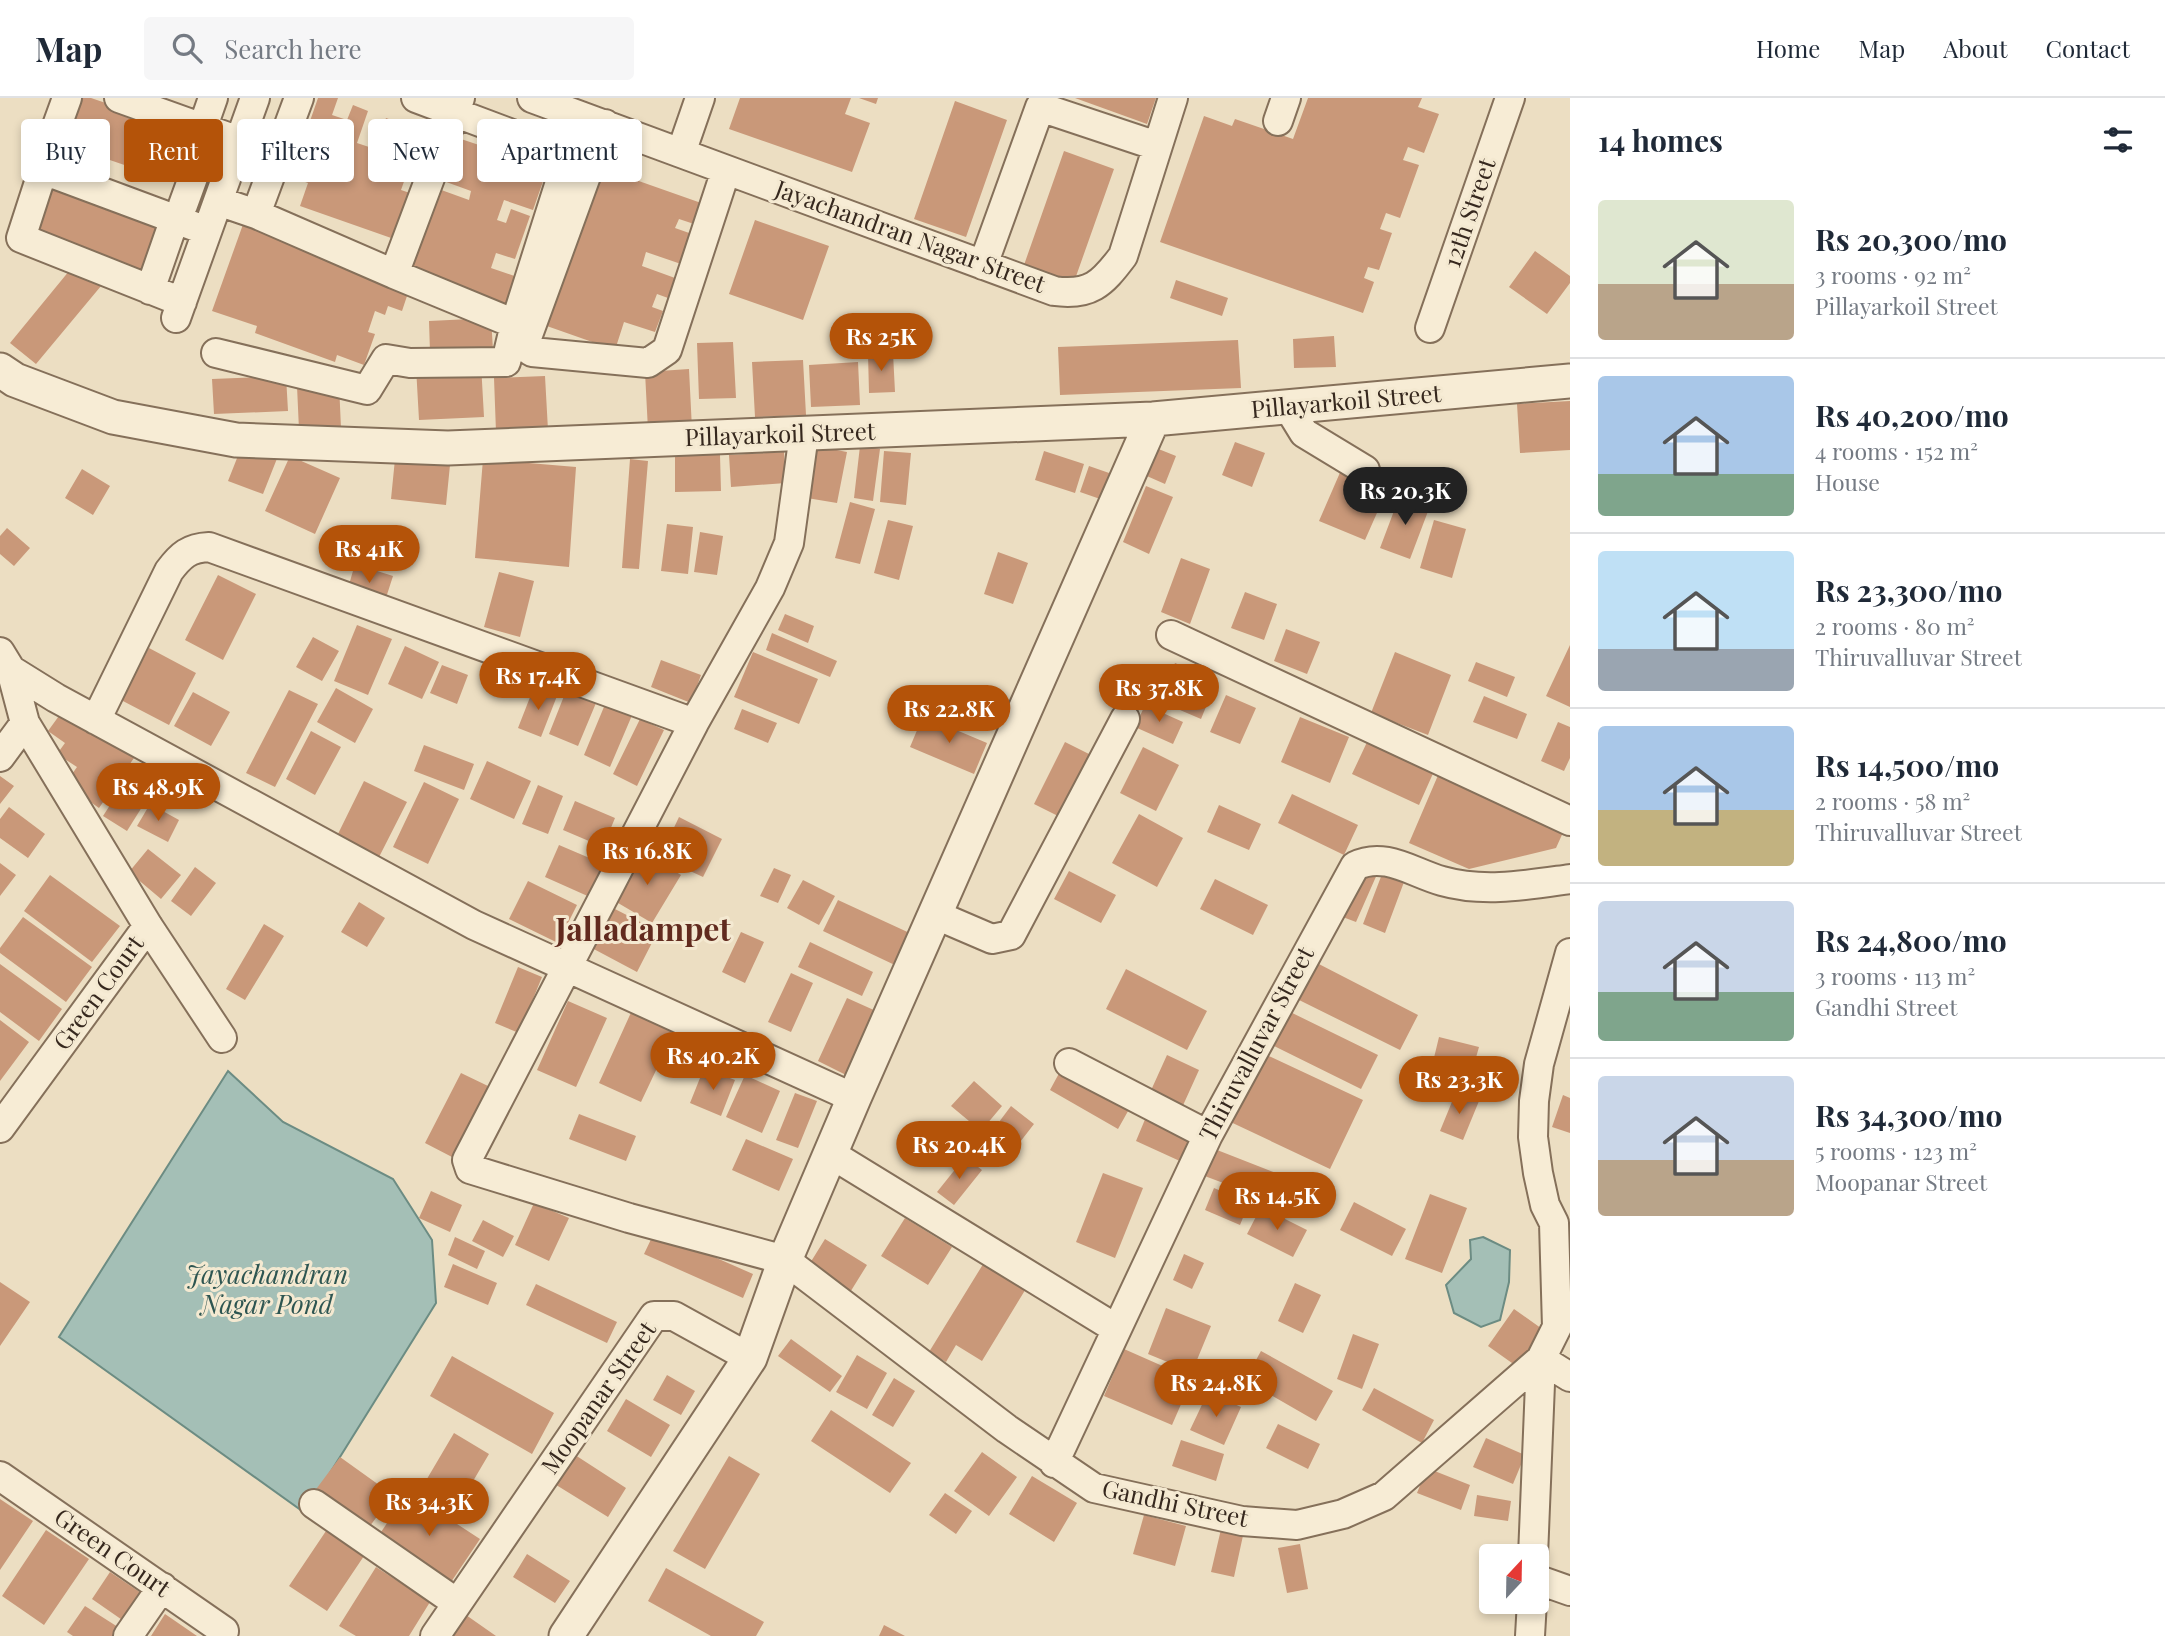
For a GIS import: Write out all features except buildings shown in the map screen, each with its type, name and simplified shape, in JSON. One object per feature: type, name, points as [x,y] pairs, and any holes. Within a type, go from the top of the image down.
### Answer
[{"type":"street","points":[[67,98],[46,156],[179,212]]},
{"type":"street","points":[[119,98],[210,116]]},
{"type":"street","points":[[152,98],[210,116],[237,133]]},
{"type":"street","points":[[247,119],[255,98]]},
{"type":"street","points":[[256,214],[299,98]]},
{"type":"street","points":[[416,98],[457,105],[488,119]]},
{"type":"street","name":"Jayachandran Nagar Street","points":[[532,98],[590,119]]},
{"type":"street","points":[[681,153],[700,98]]},
{"type":"street","name":"Jayachandran Nagar Street","points":[[642,138],[1054,291],[1074,294],[1091,289],[1109,274],[1123,256],[1173,98]]},
{"type":"street","name":"12th Street","points":[[1430,328],[1510,98]]},
{"type":"street","points":[[394,274],[457,105]]},
{"type":"street","points":[[983,265],[1040,107],[1157,146]]},
{"type":"street","points":[[150,290],[210,116]]},
{"type":"street","points":[[237,147],[213,215],[179,310],[150,290],[21,238],[43,170],[179,212],[213,215],[256,214],[515,324]]},
{"type":"street","points":[[574,182],[524,346],[532,352],[648,363],[667,350],[726,170]]},
{"type":"street","points":[[216,353],[366,390],[386,359],[410,363],[506,362],[515,324],[560,182]]},
{"type":"street","name":"Pillayarkoil Street","points":[[0,370],[15,380],[113,417],[236,440],[448,448],[1153,419],[1570,381]]},
{"type":"street","points":[[1288,407],[1304,433],[1365,470]]},
{"type":"street","points":[[566,1636],[750,1358],[785,1260],[854,1098],[1153,419]]},
{"type":"street","points":[[785,1260],[629,1218],[470,1169],[467,1160],[694,723],[770,588],[789,544],[804,434]]},
{"type":"street","points":[[96,720],[169,570],[180,556],[195,548],[209,547],[694,723]]},
{"type":"street","points":[[1171,635],[1570,821]]},
{"type":"street","points":[[5,661],[96,720],[474,925],[854,1098]]},
{"type":"street","points":[[5,661],[25,723],[148,926],[222,1038]]},
{"type":"street","points":[[936,915],[992,939],[1011,935],[1125,719]]},
{"type":"street","points":[[0,757],[25,723]]},
{"type":"street","name":"Thiruvalluvar Street","points":[[1054,1463],[1115,1328],[1208,1135],[1356,866],[1368,860],[1386,861],[1443,881],[1483,888],[1570,879]]},
{"type":"street","name":"Green Court","points":[[0,1128],[148,926]]},
{"type":"street","points":[[1533,1544],[1541,1359],[1557,1327],[1562,1225],[1545,1205],[1533,1137],[1534,1101],[1539,1064],[1570,953]]},
{"type":"street","points":[[1069,1063],[1208,1135]]},
{"type":"street","points":[[831,1154],[1115,1328]]},
{"type":"street","name":"Gandhi Street","points":[[785,1260],[1054,1463],[1094,1488],[1242,1521],[1297,1525],[1343,1514],[1384,1496],[1541,1359]]},
{"type":"street","name":"Moopanar Street","points":[[435,1636],[654,1316],[674,1316],[750,1358]]},
{"type":"street","points":[[1541,1359],[1570,1377]]},
{"type":"street","name":"Green Court","points":[[0,1476],[224,1631]]},
{"type":"street","points":[[314,1504],[457,1603]]},
{"type":"street","points":[[1549,1584],[1570,1591]]},
{"type":"street","points":[[128,1636],[162,1587]]},
{"type":"street","points":[[1530,1636],[1531,1614]]},
{"type":"water","name":"Jayachandran Nagar Pond","points":[[228,1071],[283,1122],[393,1179],[432,1240],[436,1303],[305,1513],[59,1337]]},
{"type":"water","points":[[1483,1237],[1510,1250],[1509,1282],[1500,1320],[1481,1327],[1454,1313],[1446,1285],[1471,1259],[1470,1240]]},
{"type":"district","name":"Jalladampet","points":[[643,930]]}]
